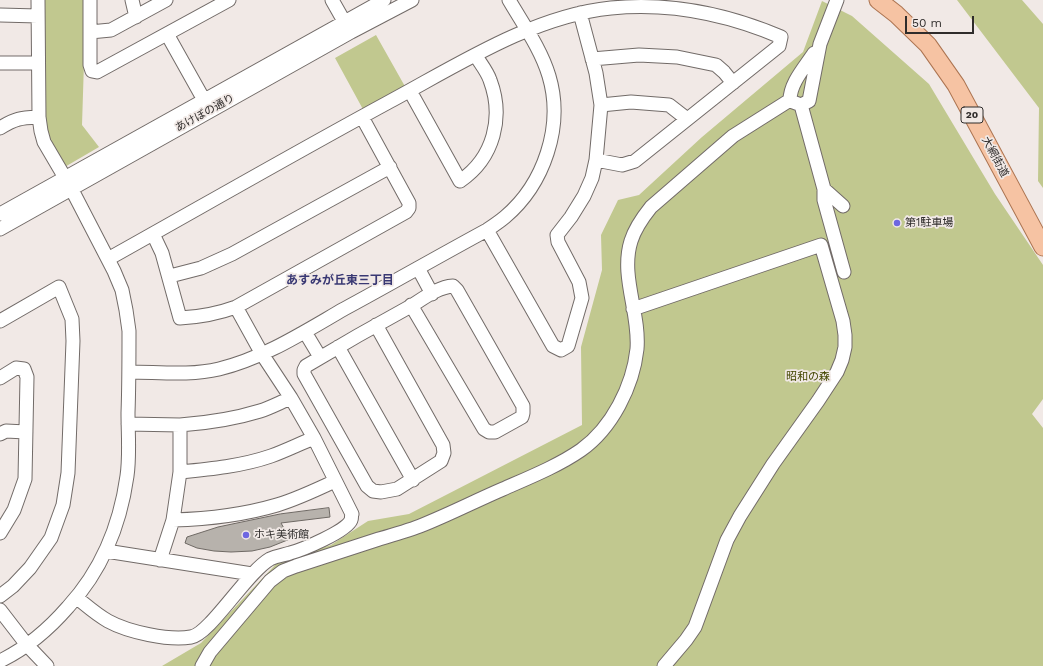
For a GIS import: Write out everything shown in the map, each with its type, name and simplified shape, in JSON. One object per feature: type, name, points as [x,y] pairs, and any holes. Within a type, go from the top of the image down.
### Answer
[{"type":"main road","name":"大網街道","points":[[878,0],[896,14],[928,45],[956,85],[1043,247]]},
{"type":"street","points":[[0,661],[40,636],[77,598],[92,577],[116,528],[127,475],[129,331],[126,310],[122,290],[108,259],[68,183],[44,142],[39,117],[38,0]]},
{"type":"street","points":[[90,0],[90,65],[92,71],[98,72],[229,0]]},
{"type":"street","points":[[132,0],[136,17]]},
{"type":"street","points":[[90,32],[111,30],[166,0]]},
{"type":"street","points":[[332,0],[348,27]]},
{"type":"street","name":"あけぼの通り","points":[[0,214],[68,183],[348,27],[384,0]]},
{"type":"street","name":"あけぼの通り","points":[[0,229],[68,183],[204,100],[348,27],[412,0]]},
{"type":"street","points":[[129,372],[190,373],[217,369],[236,364],[262,354],[305,332],[487,230],[504,218],[519,203],[536,180],[547,154],[553,127],[553,101],[549,76],[540,52],[509,0]]},
{"type":"street","points":[[202,666],[210,652],[258,595],[270,581],[283,571],[419,527],[537,474],[582,450],[604,428],[617,408],[628,386],[634,369],[637,348],[637,332],[628,260],[631,241],[640,221],[651,207],[732,136],[796,103],[809,101],[820,44],[837,0]]},
{"type":"street","points":[[108,259],[410,91],[526,30],[552,21],[580,13],[610,8],[639,6],[672,7],[703,11],[730,18],[757,26],[781,37],[779,46],[632,163],[622,165],[596,160]]},
{"type":"street","points":[[487,230],[553,346],[561,350],[568,346],[582,298],[579,282],[558,242],[557,234],[571,217],[584,196],[592,178],[596,160],[601,105],[596,73],[580,13]]},
{"type":"street","points":[[0,15],[38,16]]},
{"type":"street","points":[[167,34],[204,100]]},
{"type":"street","points":[[820,44],[793,85],[790,93],[796,103],[824,189],[824,200],[844,272]]},
{"type":"street","points":[[592,59],[639,55],[677,58],[716,65],[724,72],[732,83]]},
{"type":"street","points":[[410,91],[460,181],[471,173],[480,163],[488,150],[494,131],[497,114],[490,78],[476,56]]},
{"type":"street","points":[[0,63],[38,63]]},
{"type":"street","points":[[601,105],[631,102],[668,105],[687,119]]},
{"type":"street","points":[[0,128],[12,120],[19,118],[39,117]]},
{"type":"street","points":[[153,234],[162,253],[170,276],[180,318],[203,316],[223,312],[236,307],[406,212],[409,208],[409,203],[362,117]]},
{"type":"street","points":[[170,276],[201,268],[232,254],[390,167]]},
{"type":"street","points":[[824,189],[843,206]]},
{"type":"street","points":[[633,309],[821,245],[843,321],[845,335],[844,354],[837,372],[773,464],[740,516],[728,540],[695,627],[664,666]]},
{"type":"street","points":[[418,268],[432,294]]},
{"type":"street","points":[[376,325],[443,445],[444,453],[441,461],[413,480],[398,489],[381,492],[373,492],[367,486],[304,374],[306,366],[376,325],[412,305],[432,294],[446,287],[453,286],[457,290],[523,406],[523,413],[522,417],[495,432],[489,432],[484,429],[412,305]]},
{"type":"street","points":[[0,321],[59,288],[72,319],[73,341],[68,474],[63,505],[51,538],[30,568],[14,586],[0,596]]},
{"type":"street","points":[[77,598],[107,621],[124,629],[174,639],[193,637],[206,628],[252,574],[270,559],[292,553],[318,542],[346,526],[351,521],[352,514],[314,438],[291,398],[262,354],[236,307]]},
{"type":"street","points":[[305,332],[320,357]]},
{"type":"street","points":[[338,347],[413,480]]},
{"type":"street","points":[[0,378],[16,368],[24,369],[27,377],[25,479],[14,510],[0,533]]},
{"type":"street","points":[[128,424],[180,425],[201,424],[227,420],[261,411],[291,398]]},
{"type":"street","points":[[160,560],[173,520],[180,472],[180,425]]},
{"type":"street","points":[[0,434],[6,431],[26,432]]},
{"type":"street","points":[[180,472],[239,464],[270,456],[314,438]]},
{"type":"street","points":[[173,520],[204,519],[234,515],[278,505],[308,494],[335,481]]},
{"type":"street","points":[[106,551],[252,574]]},
{"type":"street","points":[[0,610],[27,645],[47,666]]},
{"type":"street","points":[[192,666],[210,652]]},
{"type":"green space","points":[[43,0],[86,0],[82,125],[99,147],[63,168],[44,131]]},
{"type":"green space","points":[[957,0],[1022,0],[1043,24],[1043,188],[1038,181],[1039,108]]},
{"type":"green space","name":"昭和の森","points":[[822,1],[852,16],[929,84],[995,194],[1043,265],[1043,399],[1032,414],[1043,428],[1043,666],[162,666],[201,643],[277,563],[331,545],[368,521],[409,514],[582,425],[581,347],[602,270],[601,235],[618,200],[639,195],[702,137],[803,52]]},
{"type":"green space","points":[[376,35],[407,90],[365,113],[335,58]]},
{"type":"building","points":[[329,508],[330,517],[281,523],[290,539],[270,547],[252,551],[231,552],[197,548],[185,543],[187,537],[218,527],[280,514]]},
{"type":"place","name":"第1駐車場","points":[[897,223]]},
{"type":"place","name":"ホキ美術館","points":[[246,535]]},
{"type":"district","name":"あすみが丘東三丁目","points":[[340,280]]}]
